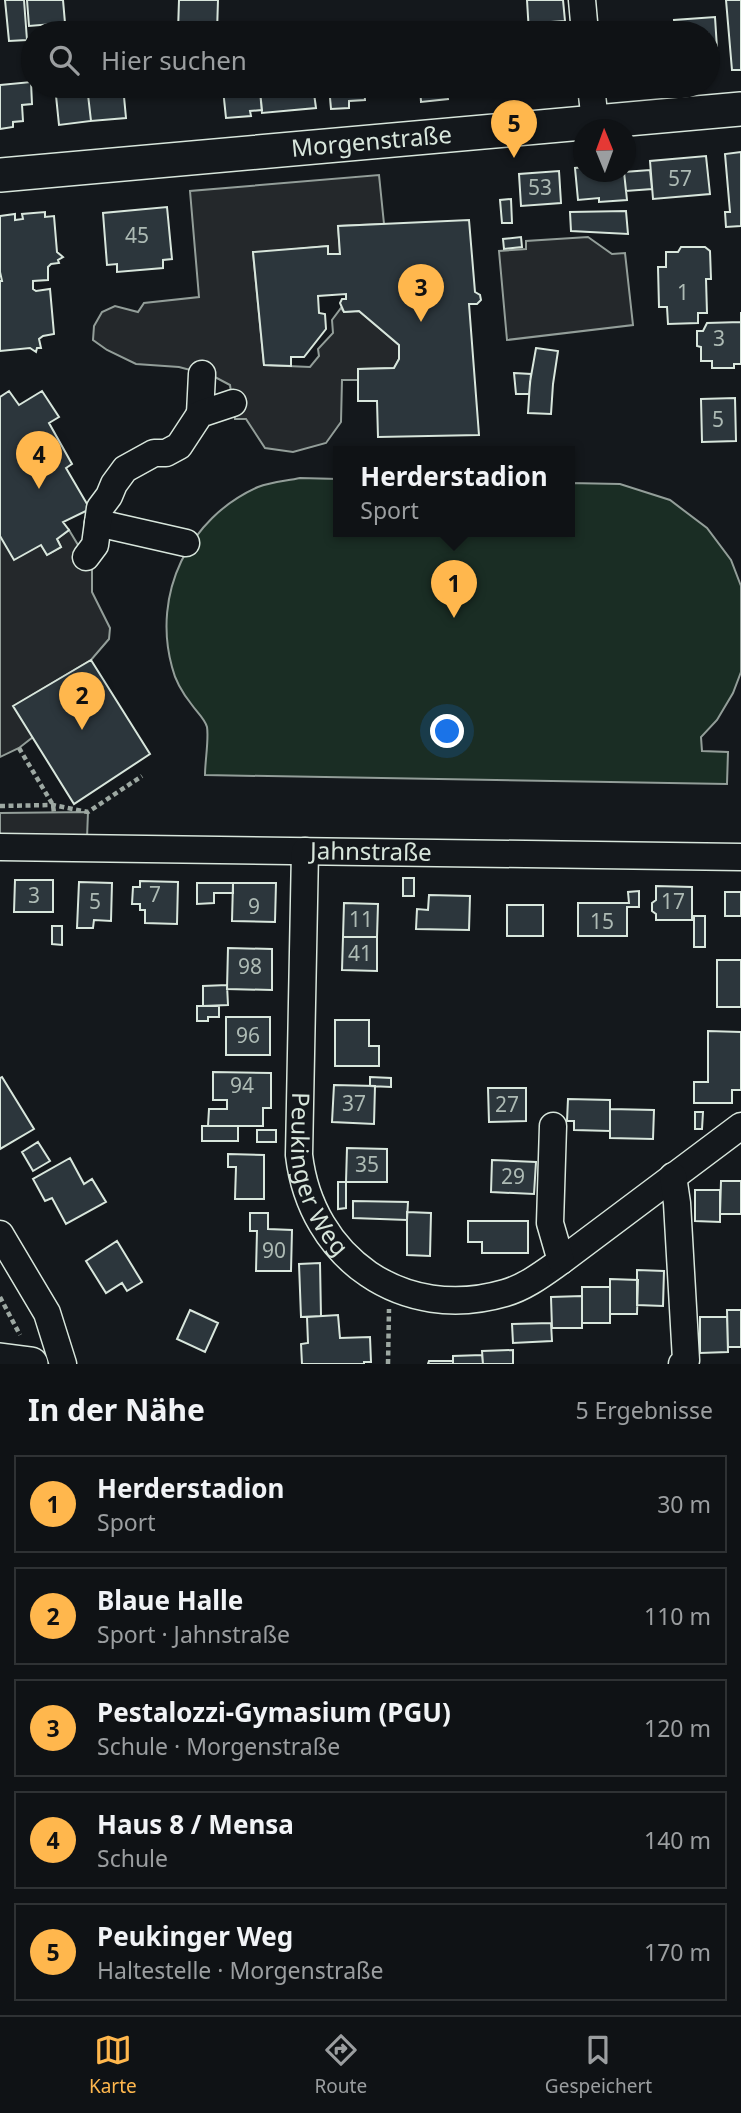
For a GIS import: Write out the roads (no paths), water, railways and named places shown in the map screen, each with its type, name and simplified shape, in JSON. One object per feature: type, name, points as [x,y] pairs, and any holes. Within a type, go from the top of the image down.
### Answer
[{"type":"main road","name":"Morgenstraße","points":[[629,119],[741,109]]},
{"type":"main road","name":"Morgenstraße","points":[[0,175],[573,124]]},
{"type":"main road","points":[[0,1360],[29,1364]]},
{"type":"street","points":[[582,0],[584,21]]},
{"type":"street","points":[[593,98],[595,119]]},
{"type":"street","points":[[86,557],[95,545],[100,508],[125,469],[154,453],[166,453],[179,446],[200,414],[202,374]]},
{"type":"street","points":[[200,414],[233,403]]},
{"type":"street","points":[[99,523],[186,543]]},
{"type":"street","name":"Jahnstraße","points":[[0,847],[741,857]]},
{"type":"street","name":"Peukinger Weg","points":[[305,851],[299,1155],[301,1176],[314,1212],[333,1242],[358,1268],[389,1286],[429,1299],[451,1301],[507,1293],[561,1261],[741,1126]]},
{"type":"street","points":[[552,1126],[550,1223],[561,1261]]},
{"type":"street","points":[[673,1176],[686,1360],[682,1364]]},
{"type":"street","points":[[0,1234],[47,1313],[63,1364]]},
{"type":"place","name":"Peukinger Weg","points":[[514,158]]},
{"type":"place","name":"Pestalozzi-Gymasium (PGU)","points":[[421,322]]},
{"type":"place","name":"Haus 8 / Mensa","points":[[39,489]]},
{"type":"place","name":"Herderstadion","points":[[454,618]]},
{"type":"place","name":"Blaue Halle","points":[[82,730]]}]
